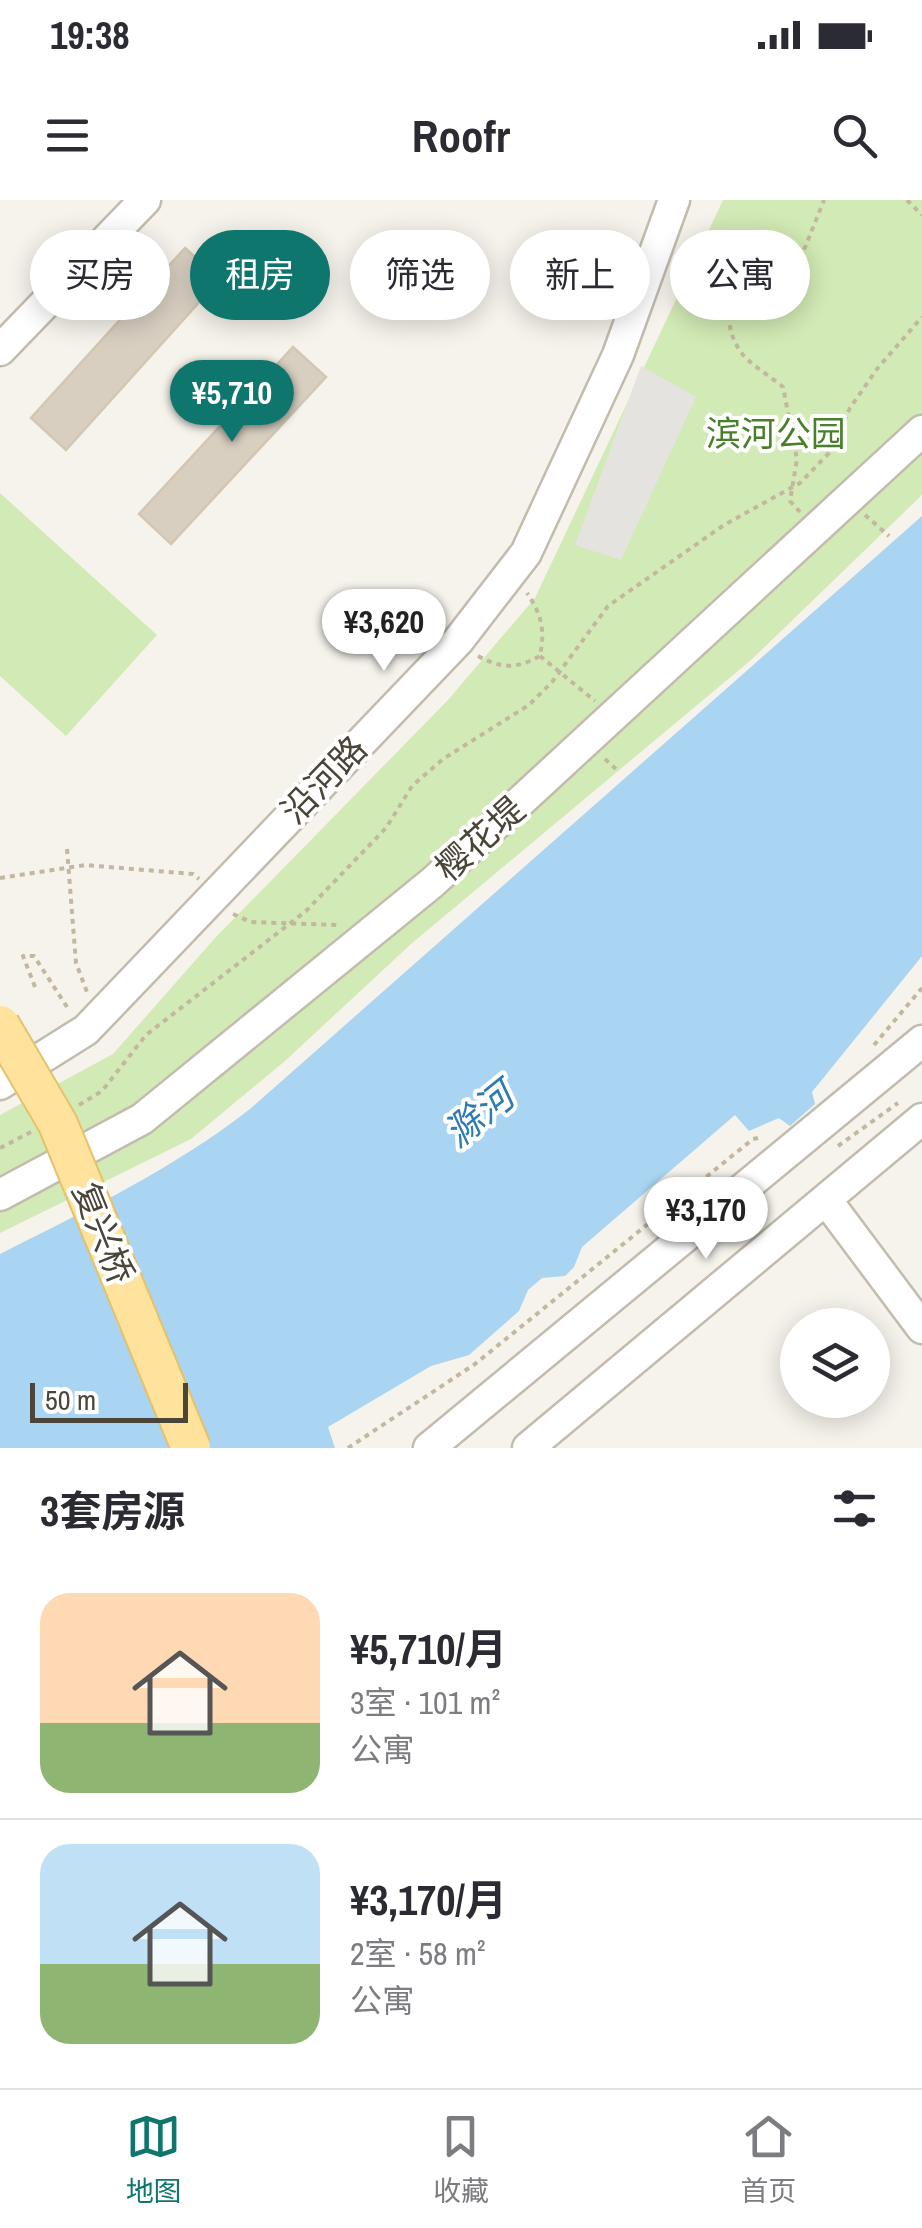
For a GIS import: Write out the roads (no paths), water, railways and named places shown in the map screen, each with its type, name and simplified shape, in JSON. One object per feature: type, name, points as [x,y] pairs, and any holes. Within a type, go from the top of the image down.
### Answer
[{"type":"main road","name":"复兴桥","points":[[0,1025],[58,1124],[191,1448]]},
{"type":"street","points":[[0,350],[145,200]]},
{"type":"street","name":"沿河路","points":[[0,1084],[86,1030],[458,640],[526,552],[618,355],[674,200]]},
{"type":"street","name":"樱花堤","points":[[0,1195],[142,1119],[434,882],[922,431]]},
{"type":"street","points":[[428,1448],[922,1041]]},
{"type":"street","points":[[528,1448],[827,1201],[915,1117]]},
{"type":"street","points":[[827,1201],[922,1328]]},
{"type":"water","name":"滁河","points":[[922,516],[922,956],[812,1092],[815,1104],[790,1126],[779,1118],[749,1131],[735,1115],[582,1247],[574,1267],[565,1276],[542,1278],[528,1290],[519,1311],[469,1355],[431,1366],[328,1427],[335,1448],[0,1448],[0,1254],[160,1170],[250,1109]]},
{"type":"park label","name":"滨河公园","points":[[776,434]]}]
